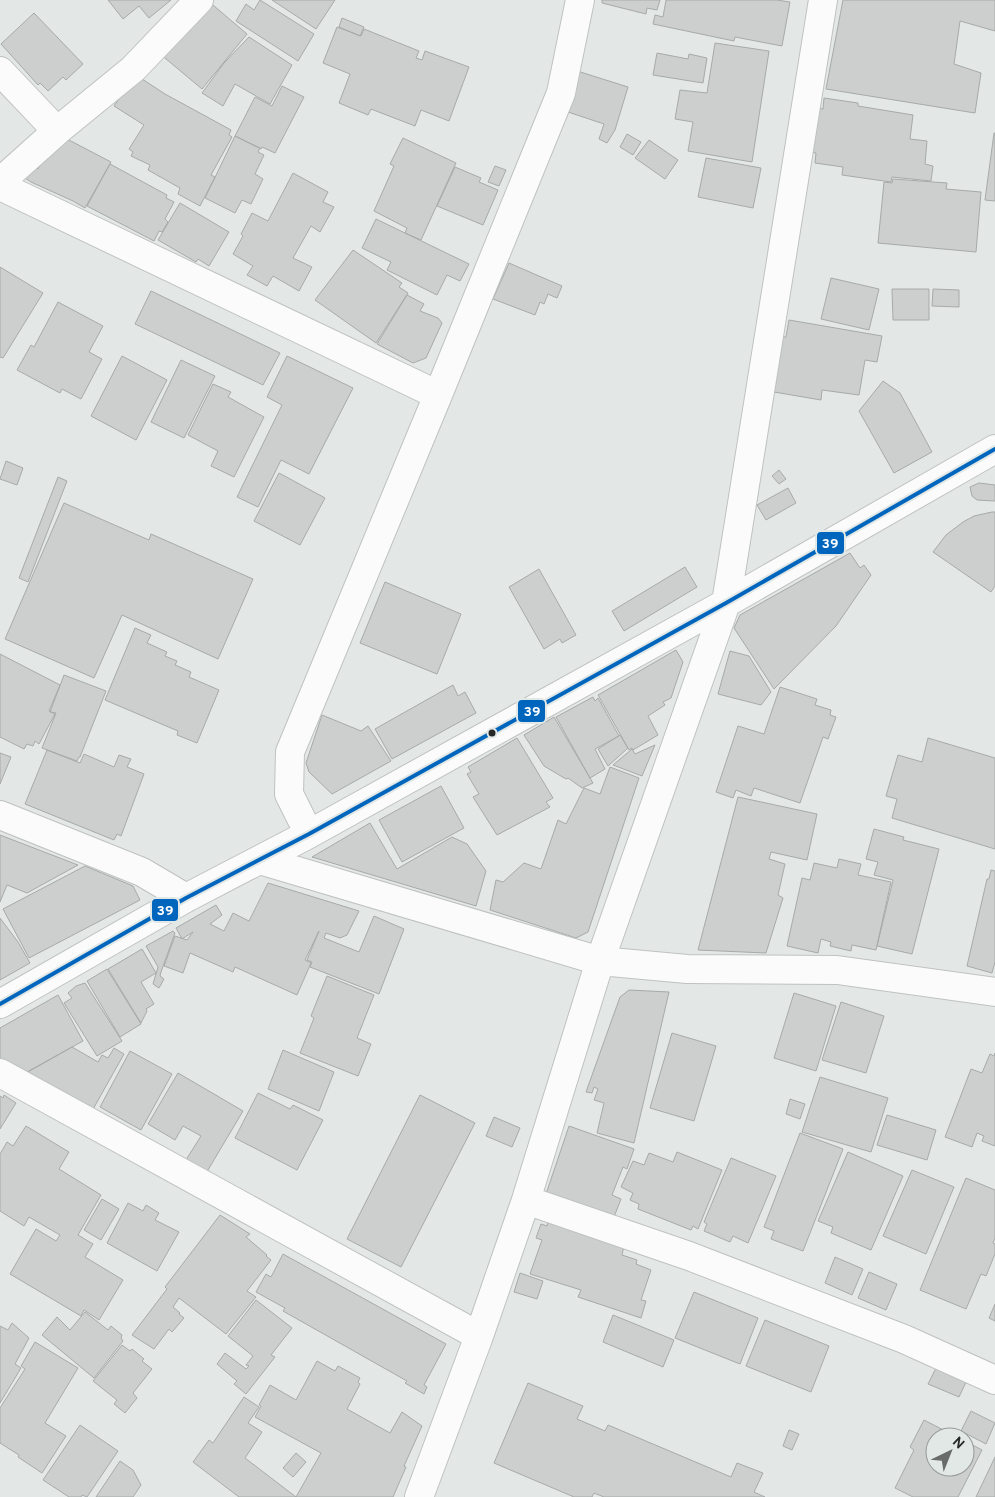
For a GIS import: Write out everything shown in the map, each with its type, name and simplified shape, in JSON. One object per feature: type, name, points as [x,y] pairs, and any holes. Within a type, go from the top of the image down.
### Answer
[{"type":"street","points":[[0,182],[57,131],[133,70],[200,0]]},
{"type":"street","points":[[309,834],[289,794],[290,752],[561,93],[580,0]]},
{"type":"street","points":[[419,1497],[479,1336],[526,1200],[600,961],[726,604],[824,0]]},
{"type":"street","points":[[0,71],[57,131]]},
{"type":"street","points":[[0,186],[438,395]]},
{"type":"street","points":[[0,1004],[186,898],[309,834],[726,604],[995,448]]},
{"type":"street","points":[[0,815],[142,872],[186,898]]},
{"type":"street","points":[[260,860],[600,961],[687,969],[837,970],[995,992]]},
{"type":"street","points":[[0,1073],[479,1336]]},
{"type":"street","points":[[526,1200],[689,1256],[904,1339],[995,1380]]},
{"type":"building","points":[[108,0],[171,0],[149,18],[139,6],[123,19]]},
{"type":"building","points":[[207,0],[247,34],[202,89],[159,53]]},
{"type":"building","points":[[260,0],[314,34],[298,61],[236,21],[246,4],[254,10]]},
{"type":"building","points":[[272,0],[335,0],[316,29]]},
{"type":"building","points":[[602,0],[660,0],[657,10],[647,8],[646,14],[602,3]]},
{"type":"building","points":[[666,0],[777,0],[790,2],[782,46],[735,37],[734,41],[653,24],[655,15],[663,17]]},
{"type":"building","points":[[843,0],[995,0],[995,31],[960,21],[954,64],[981,73],[975,113],[826,89]]},
{"type":"building","points":[[34,13],[83,64],[66,80],[63,77],[48,91],[40,83],[38,85],[1,44]]},
{"type":"building","points":[[342,18],[364,27],[360,36],[339,27]]},
{"type":"building","points":[[337,27],[361,36],[364,29],[419,51],[416,58],[422,60],[425,51],[469,67],[449,121],[421,110],[415,126],[371,109],[368,115],[339,103],[350,74],[323,63]]},
{"type":"building","points":[[249,37],[292,65],[270,104],[235,84],[223,106],[202,93],[224,63]]},
{"type":"building","points":[[715,43],[769,51],[752,162],[688,151],[693,122],[675,119],[680,90],[707,93]]},
{"type":"building","points":[[657,53],[688,59],[689,54],[707,58],[703,83],[653,75]]},
{"type":"building","points":[[574,70],[628,87],[615,130],[607,143],[599,139],[604,124],[562,110]]},
{"type":"building","points":[[136,75],[165,94],[231,130],[229,135],[232,137],[211,175],[215,177],[200,206],[178,194],[180,188],[148,170],[150,165],[131,156],[133,152],[129,149],[144,125],[114,106]]},
{"type":"building","points":[[282,86],[304,97],[275,153],[262,147],[261,149],[235,136],[255,97],[272,106]]},
{"type":"building","points":[[824,98],[913,115],[910,139],[927,141],[925,164],[933,166],[931,181],[892,177],[891,182],[842,175],[843,167],[815,163],[816,153],[810,152],[816,108],[823,109]]},
{"type":"building","points":[[995,133],[995,201],[985,200]]},
{"type":"building","points":[[627,134],[641,142],[633,155],[620,147]]},
{"type":"building","points":[[235,136],[260,148],[258,152],[264,155],[255,174],[263,179],[251,204],[242,200],[235,213],[205,198]]},
{"type":"building","points":[[403,138],[456,163],[421,240],[405,233],[407,228],[374,211],[394,166],[390,164]]},
{"type":"building","points":[[67,139],[111,162],[85,208],[25,178],[33,166],[38,169],[46,155]]},
{"type":"building","points":[[649,140],[678,160],[665,179],[635,158]]},
{"type":"building","points":[[706,158],[761,168],[753,208],[698,197]]},
{"type":"building","points":[[110,164],[167,195],[166,198],[174,202],[165,219],[168,222],[162,232],[159,231],[154,241],[87,206]]},
{"type":"building","points":[[495,166],[506,170],[499,186],[488,182]]},
{"type":"building","points":[[455,167],[481,178],[479,182],[498,190],[483,225],[437,206]]},
{"type":"building","points":[[293,173],[328,192],[323,202],[334,207],[320,232],[311,226],[293,258],[312,267],[299,291],[273,276],[267,286],[247,275],[253,266],[233,254],[243,236],[241,234],[252,213],[268,221]]},
{"type":"building","points":[[893,179],[947,183],[946,189],[981,192],[976,252],[878,243],[884,182],[892,183]]},
{"type":"building","points":[[180,203],[229,232],[209,266],[198,259],[196,262],[158,240]]},
{"type":"building","points":[[376,219],[469,264],[460,281],[447,275],[437,295],[387,270],[391,262],[362,248]]},
{"type":"building","points":[[353,250],[402,283],[399,287],[408,293],[376,343],[315,300]]},
{"type":"building","points":[[509,263],[562,286],[557,298],[548,294],[544,304],[540,302],[535,315],[493,299]]},
{"type":"building","points":[[0,267],[43,293],[3,358],[0,357]]},
{"type":"building","points":[[831,278],[879,289],[869,330],[821,319]]},
{"type":"building","points":[[892,289],[929,289],[929,320],[893,320]]},
{"type":"building","points":[[933,289],[959,290],[959,307],[932,306]]},
{"type":"building","points":[[151,291],[280,353],[263,385],[135,324]]},
{"type":"building","points":[[407,295],[424,304],[420,311],[438,318],[442,323],[426,358],[413,363],[377,344]]},
{"type":"building","points":[[58,302],[103,326],[89,352],[102,359],[81,399],[62,389],[60,393],[17,370],[31,345],[34,347]]},
{"type":"building","points":[[789,320],[882,336],[877,362],[865,360],[859,395],[822,390],[821,400],[774,392],[776,382],[773,381],[781,337],[786,337]]},
{"type":"building","points":[[122,356],[167,380],[136,440],[91,416]]},
{"type":"building","points":[[287,356],[353,388],[309,474],[281,460],[258,507],[237,497],[282,405],[267,397]]},
{"type":"building","points":[[181,360],[215,376],[184,438],[151,422]]},
{"type":"building","points":[[883,381],[900,393],[932,452],[894,473],[859,411]]},
{"type":"building","points":[[213,384],[231,392],[228,397],[264,417],[234,477],[211,466],[218,451],[188,435]]},
{"type":"building","points":[[6,461],[23,468],[17,485],[0,479]]},
{"type":"building","points":[[779,470],[786,479],[779,484],[772,476]]},
{"type":"building","points":[[279,473],[325,498],[300,545],[254,521]]},
{"type":"building","points":[[58,477],[67,481],[28,582],[19,578]]},
{"type":"building","points":[[979,483],[995,485],[995,501],[977,500],[972,496],[970,487]]},
{"type":"building","points":[[788,488],[796,503],[766,520],[757,505]]},
{"type":"building","points":[[64,503],[149,540],[151,534],[253,579],[218,659],[122,615],[94,678],[5,639]]},
{"type":"building","points":[[995,512],[995,586],[991,592],[933,552],[946,535],[963,522],[974,516]]},
{"type":"building","points":[[850,553],[860,568],[864,565],[871,575],[836,626],[774,689],[734,628],[740,615]]},
{"type":"building","points":[[685,567],[697,587],[624,631],[612,611]]},
{"type":"building","points":[[539,569],[576,635],[562,643],[560,639],[544,649],[509,587]]},
{"type":"building","points":[[385,582],[461,614],[437,674],[360,643]]},
{"type":"building","points":[[135,628],[151,635],[147,643],[167,652],[165,656],[177,661],[175,665],[191,672],[189,677],[219,690],[197,743],[177,735],[178,731],[105,700]]},
{"type":"building","points":[[676,650],[683,662],[671,698],[663,702],[665,705],[648,716],[658,735],[633,750],[632,748],[629,750],[598,695]]},
{"type":"building","points":[[730,651],[749,656],[771,692],[761,705],[718,694]]},
{"type":"building","points":[[0,654],[60,685],[49,711],[55,714],[39,744],[35,741],[33,746],[27,744],[24,749],[0,737]]},
{"type":"building","points":[[64,675],[106,691],[77,761],[42,748],[56,713],[50,712]]},
{"type":"building","points":[[453,685],[458,696],[465,692],[476,713],[392,759],[375,729]]},
{"type":"building","points":[[780,687],[817,699],[815,705],[831,710],[830,715],[836,717],[828,739],[823,737],[800,803],[754,788],[751,796],[736,790],[733,798],[716,792],[738,726],[764,734]]},
{"type":"building","points":[[593,697],[595,701],[598,698],[619,736],[595,749],[605,769],[590,778],[556,717]]},
{"type":"building","points":[[322,715],[361,731],[368,726],[391,761],[332,794],[309,772],[306,763]]},
{"type":"building","points":[[554,717],[593,783],[582,788],[568,778],[566,779],[544,766],[524,735]]},
{"type":"building","points":[[620,735],[628,748],[608,766],[598,749]]},
{"type":"building","points":[[517,738],[553,798],[546,802],[550,807],[497,835],[473,797],[479,794],[467,774],[471,772],[468,767]]},
{"type":"building","points":[[928,738],[995,758],[995,849],[892,818],[897,799],[886,796],[898,755],[922,762]]},
{"type":"building","points":[[655,745],[642,776],[613,765],[632,749],[635,754]]},
{"type":"building","points":[[47,750],[80,763],[84,754],[114,767],[119,755],[131,759],[127,767],[144,774],[121,836],[117,834],[114,840],[25,804]]},
{"type":"building","points":[[0,753],[11,757],[0,784]]},
{"type":"building","points":[[610,767],[639,778],[588,932],[576,938],[490,910],[496,880],[503,882],[524,863],[541,869],[558,820],[566,824],[584,788],[600,794]]},
{"type":"building","points":[[441,786],[464,828],[402,862],[379,820]]},
{"type":"building","points":[[738,797],[817,814],[807,860],[771,852],[769,859],[785,864],[778,895],[783,898],[766,953],[698,950]]},
{"type":"building","points":[[370,823],[397,869],[452,837],[467,844],[486,871],[476,906],[312,857]]},
{"type":"building","points":[[874,829],[904,837],[903,840],[939,849],[912,954],[877,946],[893,880],[874,875],[878,862],[866,859]]},
{"type":"building","points":[[0,835],[78,865],[27,893],[7,885],[0,902]]},
{"type":"building","points":[[839,859],[861,864],[858,875],[891,882],[876,950],[852,945],[851,951],[830,946],[831,942],[821,939],[818,953],[787,946],[802,878],[810,880],[814,863],[837,868]]},
{"type":"building","points":[[85,866],[133,886],[140,900],[29,958],[3,909]]},
{"type":"building","points":[[991,870],[995,871],[995,962],[992,973],[967,966],[987,879],[989,879]]},
{"type":"building","points":[[268,883],[359,911],[347,935],[340,938],[326,933],[324,938],[359,952],[374,916],[404,929],[379,994],[310,967],[312,962],[307,960],[319,931],[305,960],[311,963],[297,995],[235,967],[233,972],[190,953],[183,973],[164,966],[175,936],[182,938],[176,928],[216,905],[222,915],[210,924],[224,931],[233,913],[249,921]],"holes":[[[193,932],[187,940],[183,939]]]},
{"type":"building","points":[[0,918],[18,942],[30,963],[0,980]]},
{"type":"building","points":[[173,931],[175,933],[160,976],[164,979],[159,988],[153,984],[158,967],[146,946]]},
{"type":"building","points":[[142,949],[156,973],[141,982],[154,1004],[146,1009],[147,1011],[141,1023],[108,969]]},
{"type":"building","points":[[107,969],[141,1024],[120,1037],[87,981]]},
{"type":"building","points":[[327,976],[374,995],[357,1038],[371,1044],[358,1076],[300,1053],[314,1018],[311,1016]]},
{"type":"building","points":[[85,983],[122,1041],[97,1056],[64,1003],[72,998],[68,993],[76,986]]},
{"type":"building","points":[[629,990],[669,992],[634,1143],[597,1133],[604,1103],[594,1100],[598,1089],[594,1087],[592,1093],[586,1092],[620,997]]},
{"type":"building","points":[[794,993],[836,1006],[816,1071],[774,1058]]},
{"type":"building","points":[[58,995],[83,1041],[18,1077],[0,1066],[0,1028]]},
{"type":"building","points":[[841,1002],[884,1016],[866,1073],[822,1060]]},
{"type":"building","points":[[672,1033],[716,1046],[694,1121],[650,1108]]},
{"type":"building","points":[[72,1047],[98,1062],[102,1055],[108,1058],[114,1048],[124,1054],[92,1111],[26,1073]]},
{"type":"building","points":[[283,1050],[334,1072],[319,1111],[268,1089]]},
{"type":"building","points":[[130,1051],[172,1074],[141,1130],[100,1107]]},
{"type":"building","points":[[995,1053],[995,1146],[982,1141],[984,1136],[977,1133],[972,1147],[945,1137],[971,1069],[982,1073],[990,1054],[994,1056]]},
{"type":"building","points":[[178,1073],[243,1111],[205,1175],[184,1163],[201,1136],[183,1126],[175,1140],[148,1124]]},
{"type":"building","points":[[820,1077],[888,1098],[871,1152],[802,1132]]},
{"type":"building","points":[[258,1093],[290,1109],[293,1105],[323,1120],[297,1170],[235,1138]]},
{"type":"building","points":[[4,1095],[16,1103],[0,1129],[0,1096],[3,1098]]},
{"type":"building","points":[[420,1095],[475,1123],[401,1267],[347,1239]]},
{"type":"building","points":[[790,1099],[805,1104],[800,1119],[786,1114]]},
{"type":"building","points":[[887,1115],[936,1130],[927,1160],[877,1145]]},
{"type":"building","points":[[494,1117],[520,1128],[512,1147],[486,1136]]},
{"type":"building","points":[[26,1126],[69,1152],[59,1169],[101,1195],[78,1235],[93,1244],[85,1257],[123,1280],[99,1320],[84,1310],[81,1316],[10,1274],[36,1229],[56,1241],[60,1235],[29,1217],[24,1226],[0,1211],[0,1154],[7,1142],[13,1146]]},
{"type":"building","points":[[569,1126],[634,1149],[627,1169],[623,1167],[612,1195],[621,1199],[612,1222],[545,1197]]},
{"type":"building","points":[[800,1133],[843,1149],[803,1251],[771,1239],[774,1231],[764,1227]]},
{"type":"building","points":[[677,1152],[722,1170],[698,1229],[693,1226],[691,1230],[638,1209],[639,1204],[630,1200],[633,1193],[621,1187],[633,1161],[644,1165],[649,1153],[673,1162]]},
{"type":"building","points":[[848,1152],[903,1176],[871,1250],[831,1233],[833,1227],[818,1221]]},
{"type":"building","points":[[731,1158],[776,1176],[748,1243],[733,1236],[730,1242],[704,1231],[707,1224],[704,1222]]},
{"type":"building","points":[[912,1170],[954,1187],[926,1254],[883,1236]]},
{"type":"building","points":[[966,1178],[995,1190],[995,1238],[993,1243],[995,1244],[995,1254],[986,1276],[981,1274],[966,1309],[920,1290]]},
{"type":"building","points":[[102,1199],[119,1209],[101,1240],[84,1230]]},
{"type":"building","points":[[128,1203],[143,1211],[146,1205],[159,1213],[155,1220],[179,1232],[157,1271],[107,1243]]},
{"type":"building","points":[[220,1215],[250,1234],[246,1237],[271,1260],[247,1291],[256,1297],[226,1334],[179,1298],[173,1307],[184,1318],[172,1332],[169,1329],[154,1349],[132,1335],[167,1289],[165,1287]]},
{"type":"building","points":[[548,1221],[624,1246],[622,1255],[637,1260],[636,1264],[651,1270],[641,1300],[646,1301],[641,1318],[578,1297],[581,1290],[530,1274],[542,1240],[536,1238],[541,1224],[547,1226]]},
{"type":"building","points":[[283,1254],[446,1344],[424,1385],[427,1387],[424,1394],[405,1383],[407,1381],[283,1311],[285,1308],[256,1292],[266,1274],[271,1277]]},
{"type":"building","points":[[835,1257],[863,1269],[852,1295],[825,1283]]},
{"type":"building","points":[[869,1272],[897,1284],[886,1310],[858,1298]]},
{"type":"building","points":[[520,1273],[543,1281],[537,1299],[514,1292]]},
{"type":"building","points":[[694,1292],[758,1318],[740,1364],[675,1338]]},
{"type":"building","points":[[256,1300],[292,1328],[271,1355],[275,1357],[246,1394],[234,1384],[237,1381],[217,1364],[225,1353],[246,1369],[249,1366],[246,1365],[253,1356],[228,1336]]},
{"type":"building","points":[[995,1304],[995,1321],[989,1318]]},
{"type":"building","points":[[85,1312],[108,1330],[111,1326],[122,1335],[123,1341],[94,1378],[42,1335],[57,1317],[70,1330]]},
{"type":"building","points":[[613,1315],[674,1340],[663,1367],[603,1342]]},
{"type":"building","points":[[765,1320],[829,1346],[811,1392],[746,1366]]},
{"type":"building","points":[[12,1323],[29,1338],[15,1364],[21,1368],[0,1403],[0,1326],[8,1330]]},
{"type":"building","points":[[35,1342],[78,1368],[45,1423],[66,1436],[42,1473],[0,1443],[0,1408],[25,1369],[21,1366]]},
{"type":"building","points":[[122,1345],[130,1351],[132,1349],[152,1369],[133,1393],[137,1398],[125,1413],[114,1404],[117,1400],[93,1381]]},
{"type":"building","points":[[317,1361],[335,1371],[338,1366],[360,1378],[358,1382],[360,1384],[347,1409],[390,1433],[402,1412],[422,1426],[404,1466],[406,1467],[393,1497],[296,1497],[321,1453],[255,1417],[270,1385],[296,1400]]},
{"type":"building","points":[[937,1366],[967,1380],[959,1397],[928,1384]]},
{"type":"building","points":[[528,1383],[583,1406],[577,1419],[605,1431],[608,1425],[731,1477],[737,1463],[763,1473],[754,1492],[765,1497],[604,1497],[594,1493],[592,1497],[574,1497],[494,1463]]},
{"type":"building","points":[[244,1397],[259,1407],[248,1423],[262,1432],[245,1458],[296,1497],[239,1497],[193,1462],[209,1440],[213,1443]]},
{"type":"building","points":[[971,1411],[995,1423],[986,1444],[975,1438],[975,1427],[963,1427]]},
{"type":"building","points":[[924,1420],[938,1427],[925,1427],[925,1477],[968,1477],[958,1497],[913,1497],[895,1488],[914,1450],[910,1447]]},
{"type":"building","points":[[80,1425],[118,1451],[87,1497],[82,1495],[81,1497],[69,1497],[43,1480]]},
{"type":"building","points":[[789,1430],[799,1434],[792,1450],[783,1446]]},
{"type":"building","points":[[975,1446],[982,1450],[975,1464]]},
{"type":"building","points":[[296,1453],[306,1462],[293,1477],[283,1468]]},
{"type":"building","points":[[995,1457],[995,1497],[976,1497]]},
{"type":"building","points":[[120,1461],[133,1470],[141,1485],[133,1497],[96,1497]]},
{"type":"transit line","name":"39","points":[[0,1004],[186,898],[309,834],[726,603],[995,449]]}]
